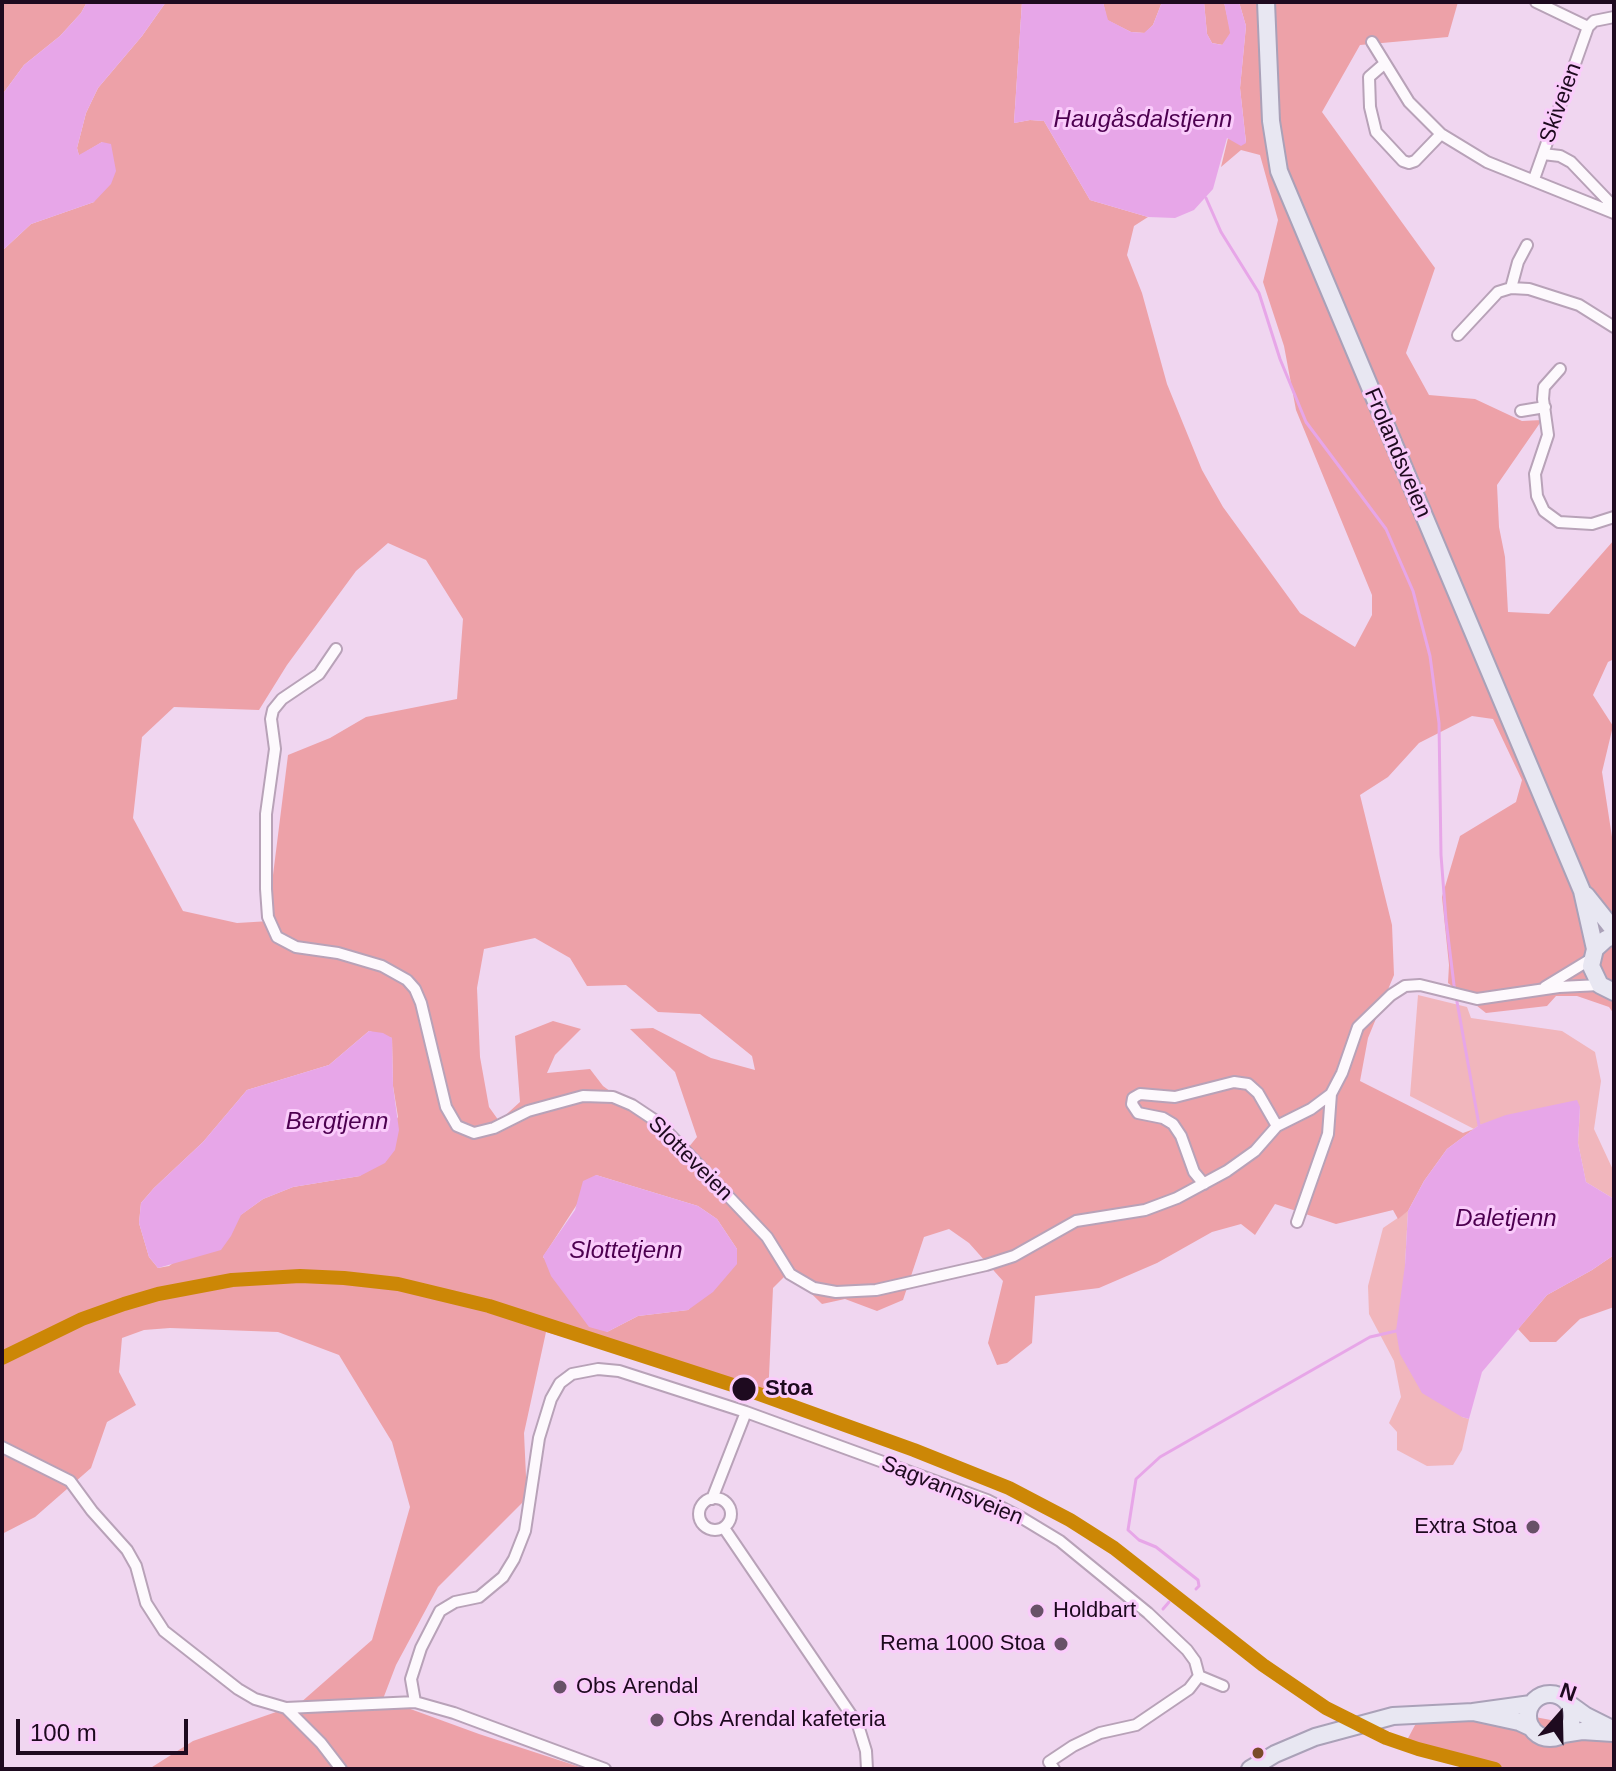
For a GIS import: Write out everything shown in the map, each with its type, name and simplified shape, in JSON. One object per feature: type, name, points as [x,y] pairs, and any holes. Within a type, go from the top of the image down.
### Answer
[{"type":"main road","name":"Frolandsveien","points":[[1266,2],[1271,121],[1279,171],[1582,891],[1593,954],[1592,973],[1610,990]]},
{"type":"main road","name":"Frolandsveien","points":[[1582,891],[1614,930]]},
{"type":"main road","points":[[1593,954],[1606,939],[1614,936]]},
{"type":"main road","points":[[1549,1693],[1561,1697],[1586,1716],[1614,1731],[1582,1731],[1549,1738],[1536,1733],[1528,1716],[1531,1704],[1549,1693]]},
{"type":"main road","points":[[1563,1734],[1572,1716],[1568,1703]]},
{"type":"main road","points":[[1250,1769],[1275,1754],[1315,1737],[1393,1716],[1473,1712],[1531,1704]]},
{"type":"main road","points":[[1473,1712],[1532,1728]]},
{"type":"street","points":[[1536,2],[1588,27],[1594,21],[1614,17]]},
{"type":"street","name":"Skiveien","points":[[1534,179],[1588,27]]},
{"type":"street","points":[[1372,42],[1409,102],[1441,134],[1487,162],[1614,210]]},
{"type":"street","points":[[1384,64],[1369,77],[1370,107],[1376,132],[1403,161],[1409,163],[1415,161],[1441,134]]},
{"type":"street","points":[[1543,154],[1560,156],[1571,162],[1614,210]]},
{"type":"street","points":[[1511,288],[1518,262],[1527,245]]},
{"type":"street","points":[[1458,335],[1498,292],[1511,288],[1529,289],[1579,305],[1614,327]]},
{"type":"street","points":[[1560,369],[1544,387],[1548,435],[1535,474],[1537,496],[1544,511],[1559,522],[1592,524],[1614,517]]},
{"type":"street","points":[[1521,411],[1545,407]]},
{"type":"street","name":"Slotteveien","points":[[336,649],[319,674],[282,699],[273,710],[271,719],[275,749],[266,814],[266,889],[270,927],[277,937],[296,947],[362,959],[407,980],[421,1003],[446,1107],[457,1126],[474,1133],[494,1128],[528,1111],[583,1096],[613,1097],[632,1105],[659,1123],[767,1237],[790,1274],[814,1288],[836,1292],[876,1290],[1014,1256],[1076,1221],[1145,1210],[1177,1198],[1255,1151],[1277,1126],[1311,1109],[1331,1094]]},
{"type":"street","points":[[1540,990],[1593,954]]},
{"type":"street","points":[[1297,1222],[1328,1134],[1331,1094],[1358,1027],[1405,986],[1420,985],[1477,999],[1540,990],[1610,990]]},
{"type":"street","points":[[1204,1184],[1194,1172],[1181,1136],[1173,1124],[1163,1118],[1138,1113],[1132,1104],[1133,1098],[1140,1094],[1175,1097],[1234,1082],[1248,1084],[1258,1093],[1277,1126]]},
{"type":"street","name":"Sagvannsveien","points":[[415,1702],[411,1690],[412,1673],[440,1611],[455,1602],[479,1597],[503,1577],[514,1559],[525,1531],[539,1438],[551,1399],[560,1383],[572,1374],[598,1369],[619,1371],[746,1412],[987,1500],[1022,1518],[1081,1557],[1187,1650],[1195,1661],[1199,1676]]},
{"type":"street","points":[[712,1499],[722,1500],[731,1511],[730,1521],[724,1528],[710,1529],[700,1519],[700,1509],[712,1499],[746,1412]]},
{"type":"street","points":[[2,1447],[70,1481],[127,1550],[136,1566],[146,1603],[164,1631],[255,1699],[286,1708],[415,1702],[454,1713],[605,1769]]},
{"type":"street","points":[[724,1528],[858,1725],[866,1751],[867,1769]]},
{"type":"street","points":[[1054,1769],[1049,1762],[1073,1746],[1100,1733],[1136,1725],[1189,1689],[1199,1676],[1223,1686]]},
{"type":"street","points":[[286,1708],[321,1743],[341,1769]]},
{"type":"shaded area","points":[[2,2],[87,2],[60,36],[24,65],[2,95]]},
{"type":"shaded area","points":[[166,2],[1022,2],[1014,123],[1044,121],[1090,200],[1148,217],[1134,226],[1127,255],[1142,293],[1167,384],[1202,470],[1223,507],[1300,613],[1355,647],[1372,615],[1372,595],[1296,410],[1284,346],[1263,282],[1278,220],[1260,155],[1241,150],[1221,167],[1228,138],[1246,142],[1240,88],[1246,26],[1239,2],[1458,2],[1448,37],[1360,45],[1322,112],[1435,268],[1406,353],[1429,395],[1475,399],[1522,421],[1542,420],[1497,485],[1508,612],[1549,614],[1614,540],[1614,659],[1608,662],[1593,695],[1613,726],[1602,772],[1614,850],[1614,1014],[1609,1007],[1577,996],[1556,996],[1547,1006],[1486,1013],[1448,983],[1442,897],[1460,836],[1516,802],[1522,780],[1493,719],[1472,716],[1419,743],[1388,777],[1360,795],[1392,925],[1394,975],[1368,1038],[1360,1081],[1463,1133],[1474,1129],[1447,1149],[1424,1181],[1408,1211],[1398,1219],[1393,1210],[1336,1224],[1275,1204],[1255,1235],[1241,1224],[1212,1232],[1157,1263],[1099,1288],[1035,1296],[1032,1343],[1007,1363],[997,1365],[988,1343],[1003,1281],[969,1243],[949,1229],[924,1237],[903,1300],[877,1311],[845,1299],[822,1304],[789,1272],[773,1288],[768,1398],[744,1388],[546,1332],[524,1433],[527,1498],[438,1587],[396,1665],[383,1699],[586,1769],[149,1769],[193,1741],[299,1704],[372,1640],[410,1507],[392,1442],[339,1355],[278,1332],[170,1328],[144,1330],[122,1338],[119,1372],[136,1405],[107,1422],[91,1468],[35,1517],[2,1534],[2,251],[31,224],[94,202],[102,142],[79,156],[77,148],[86,113],[98,88]],"holes":[[[388,543],[426,560],[463,619],[457,699],[366,717],[330,738],[288,755],[270,921],[237,923],[183,911],[133,818],[142,737],[174,707],[259,710],[287,665],[356,571]],[[535,938],[570,958],[587,986],[626,985],[658,1012],[700,1014],[752,1056],[755,1070],[711,1058],[653,1028],[630,1029],[675,1072],[697,1137],[688,1148],[603,1086],[590,1069],[547,1073],[555,1055],[581,1029],[553,1021],[515,1036],[520,1102],[499,1121],[489,1107],[480,1057],[477,988],[484,949]],[[369,1031],[392,1038],[393,1086],[398,1117],[360,1176],[293,1187],[263,1199],[169,1266],[158,1268],[149,1257],[139,1223],[141,1203],[203,1142],[247,1090],[329,1065]],[[596,1175],[698,1206],[717,1219],[737,1249],[688,1310],[638,1316],[607,1332],[543,1257]]]},
{"type":"shaded area","points":[[1103,2],[1162,2],[1153,25],[1145,33],[1131,32],[1107,20]]},
{"type":"shaded area","points":[[1204,2],[1224,2],[1231,33],[1223,45],[1212,43],[1207,34]]},
{"type":"shaded area","points":[[1418,995],[1467,1007],[1471,1018],[1562,1031],[1595,1052],[1601,1081],[1594,1129],[1614,1172],[1614,1199],[1586,1182],[1578,1143],[1580,1107],[1479,1125],[1474,1129],[1410,1096]]},
{"type":"shaded area","points":[[1408,1211],[1405,1265],[1462,1417],[1469,1419],[1462,1450],[1453,1465],[1427,1466],[1397,1450],[1397,1432],[1389,1423],[1401,1397],[1394,1361],[1369,1314],[1368,1286],[1383,1228]]},
{"type":"shaded area","points":[[1614,1255],[1614,1307],[1580,1319],[1556,1342],[1530,1342],[1518,1329],[1547,1295]]},
{"type":"shaded area","points":[[1477,1706],[1614,1732],[1614,1769],[1489,1769],[1406,1742],[1422,1712]]},
{"type":"water","points":[[87,2],[166,2],[98,88],[86,113],[77,148],[79,155],[102,142],[111,144],[116,171],[111,184],[94,202],[31,224],[2,251],[2,95],[24,65],[60,36]]},
{"type":"water","name":"Haugåsdalstjenn","points":[[1022,2],[1103,2],[1108,20],[1131,32],[1144,33],[1153,25],[1162,2],[1204,2],[1207,34],[1212,43],[1222,45],[1230,33],[1224,2],[1239,2],[1246,26],[1240,88],[1246,143],[1241,146],[1227,138],[1213,189],[1194,210],[1175,218],[1148,217],[1090,200],[1044,121],[1014,123]]},
{"type":"water","name":"Bergtjenn","points":[[369,1031],[392,1038],[393,1086],[399,1130],[395,1150],[385,1163],[360,1176],[293,1187],[263,1199],[241,1215],[221,1250],[158,1268],[149,1257],[139,1223],[141,1203],[154,1188],[203,1142],[247,1090],[329,1065]]},
{"type":"water","name":"Daletjenn","points":[[1577,1100],[1580,1107],[1578,1143],[1586,1182],[1614,1199],[1614,1255],[1547,1295],[1482,1372],[1469,1419],[1462,1417],[1422,1393],[1400,1354],[1396,1331],[1408,1211],[1424,1181],[1447,1149],[1479,1125],[1506,1115]]},
{"type":"water","name":"Slottetjenn","points":[[596,1175],[698,1206],[717,1219],[737,1249],[737,1264],[713,1292],[688,1310],[638,1316],[607,1332],[589,1327],[551,1276],[543,1256],[575,1210],[583,1181]]},
{"type":"waterway","points":[[1206,198],[1221,232],[1259,293],[1280,359],[1306,422],[1386,529],[1413,591],[1430,656],[1439,723],[1441,855],[1446,920],[1454,985],[1479,1125]]},
{"type":"waterway","points":[[1196,1589],[1198,1580],[1156,1547],[1139,1540],[1128,1530],[1136,1479],[1160,1457],[1370,1337],[1396,1331]]},
{"type":"waterway","points":[[1163,1609],[1169,1602]]},
{"type":"transit line","points":[[2,1358],[82,1319],[124,1304],[232,1280],[300,1276],[344,1278],[398,1284],[489,1306],[745,1389],[1009,1488],[1070,1520],[1114,1548],[1263,1665],[1326,1708],[1386,1738],[1495,1769]]},
{"type":"place","name":"Stoa","points":[[744,1389]]},
{"type":"place","name":"Extra Stoa","points":[[1533,1527]]},
{"type":"place","name":"Holdbart","points":[[1037,1611]]},
{"type":"place","name":"Rema 1000 Stoa","points":[[1061,1644]]},
{"type":"place","name":"Obs Arendal","points":[[560,1687]]},
{"type":"place","name":"Obs Arendal kafeteria","points":[[657,1720]]}]
